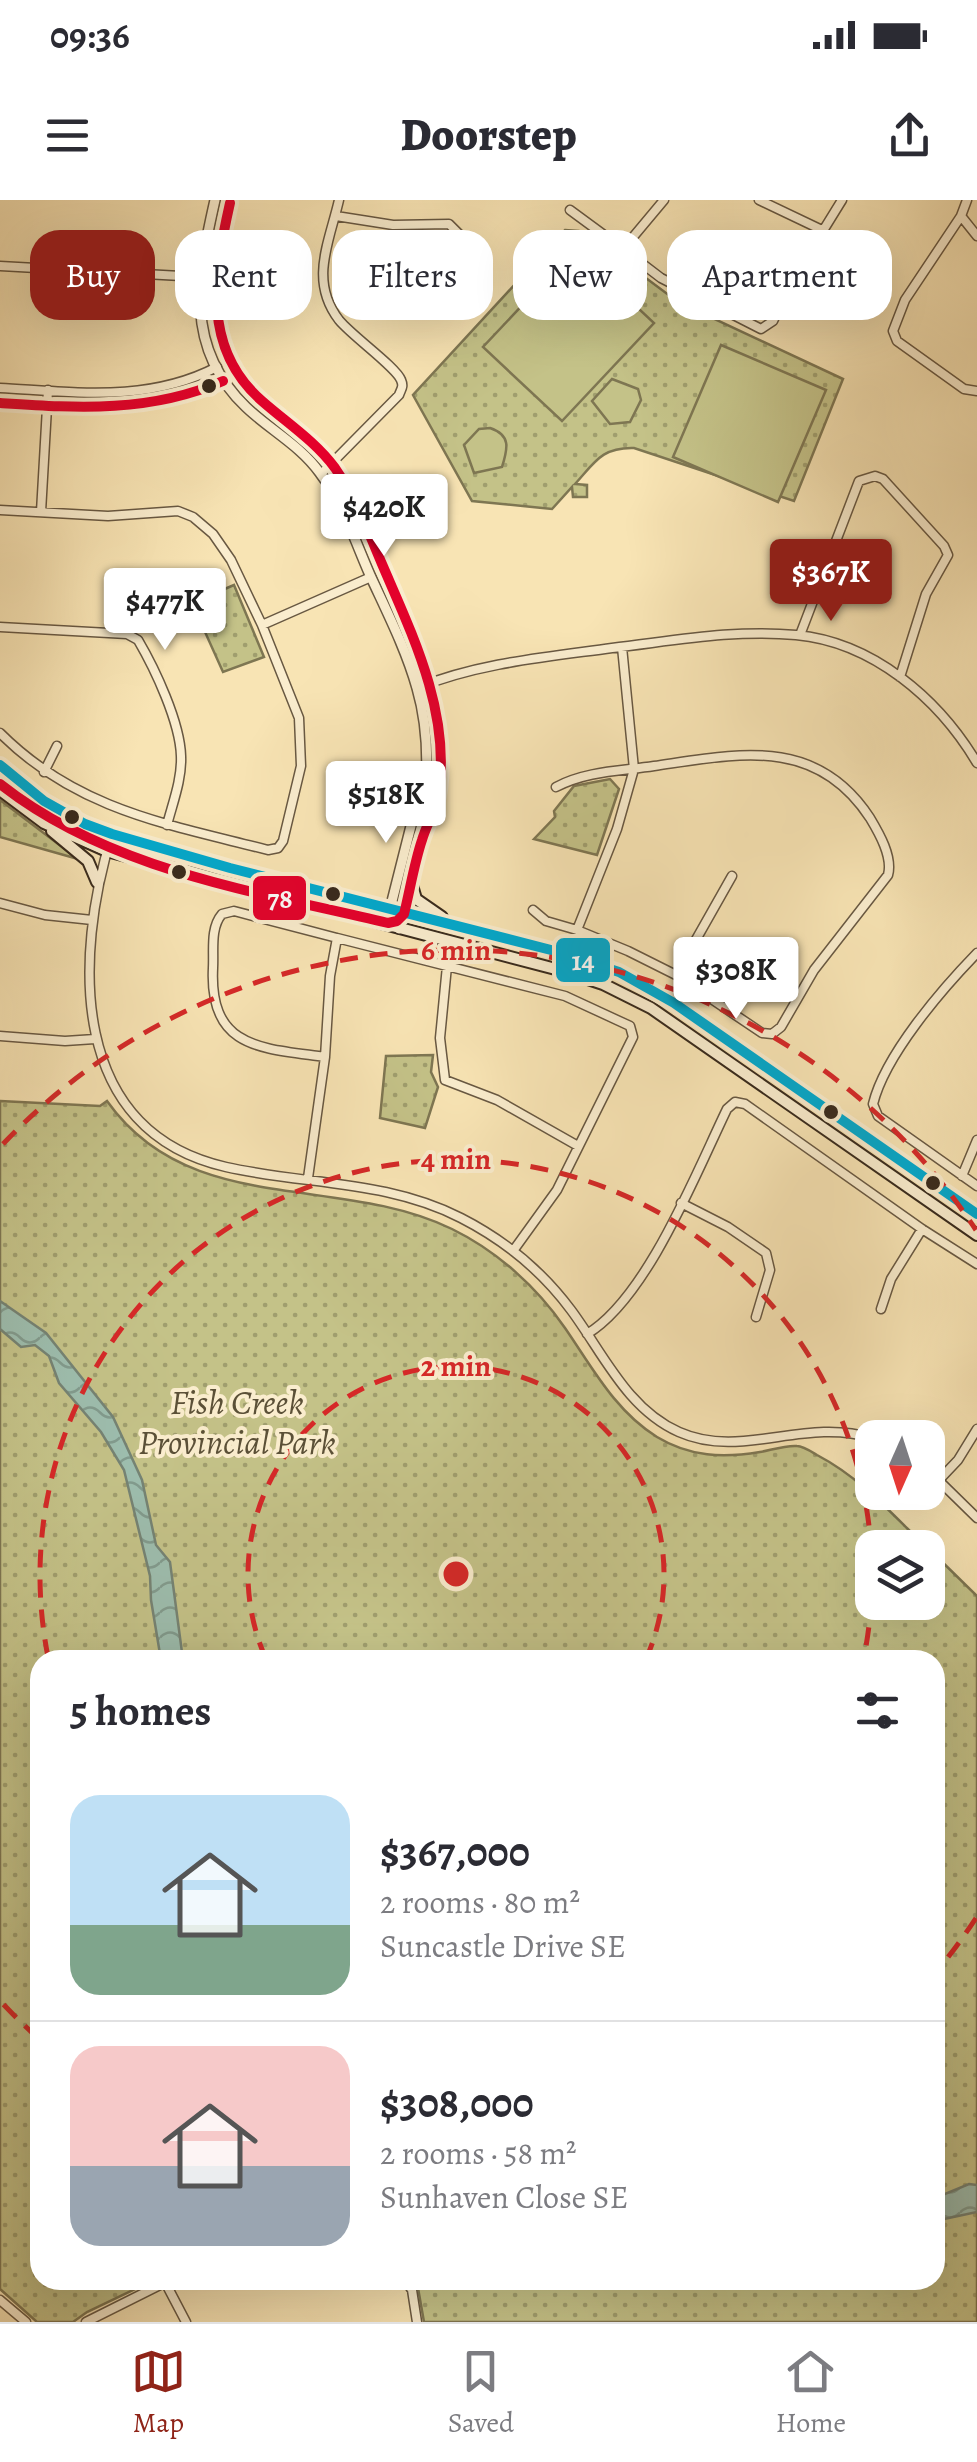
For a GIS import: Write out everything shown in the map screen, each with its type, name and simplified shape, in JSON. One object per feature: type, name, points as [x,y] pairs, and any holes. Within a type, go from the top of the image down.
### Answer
[{"type":"main road","points":[[0,765],[44,801],[112,834],[580,958],[636,980],[977,1214]]},
{"type":"main road","points":[[0,790],[88,861],[97,882]]},
{"type":"main road","points":[[44,823],[106,851],[567,972],[634,999],[977,1234]]},
{"type":"main road","points":[[411,882],[416,899],[451,924]]},
{"type":"street","points":[[209,230],[215,200]]},
{"type":"street","points":[[321,474],[399,395],[402,384],[399,376],[347,330],[324,295],[322,273],[340,200]]},
{"type":"street","points":[[639,230],[664,200]]},
{"type":"street","points":[[759,200],[822,230],[842,200]]},
{"type":"street","points":[[967,200],[961,216],[905,300],[893,331],[898,341],[964,389],[977,391]]},
{"type":"street","points":[[570,210],[597,230]]},
{"type":"street","points":[[336,216],[377,224],[454,226],[457,230]]},
{"type":"street","points":[[961,216],[977,236]]},
{"type":"street","points":[[0,266],[175,277]]},
{"type":"street","points":[[200,320],[217,368],[241,402],[302,452],[321,474],[343,512],[418,688],[426,751],[424,816],[399,929]]},
{"type":"street","points":[[742,320],[760,328],[774,320]]},
{"type":"street","points":[[0,388],[108,394],[154,390],[217,368]]},
{"type":"street","points":[[41,512],[48,390]]},
{"type":"street","points":[[800,635],[859,481],[876,476],[946,548],[948,555],[926,594],[900,677]]},
{"type":"street","points":[[0,510],[108,516],[167,510],[193,517],[213,534],[231,560],[262,626],[301,730],[301,766],[284,841],[278,848],[268,850],[94,800],[44,772],[0,733]]},
{"type":"street","points":[[262,626],[371,577]]},
{"type":"street","points":[[0,627],[126,634],[138,640],[176,724],[180,742],[180,771],[168,824]]},
{"type":"street","points":[[418,688],[494,666],[622,647],[728,634],[800,635],[836,644],[900,677],[946,716],[977,763]]},
{"type":"street","points":[[578,930],[617,829],[634,769],[622,647]]},
{"type":"street","points":[[44,772],[58,746]]},
{"type":"street","points":[[533,910],[546,921],[628,950],[676,976],[762,1033],[776,1032],[837,938],[886,879],[890,862],[857,799],[824,770],[784,757],[734,754],[591,774],[556,787]]},
{"type":"street","points":[[386,925],[413,818],[423,801]]},
{"type":"street","points":[[112,834],[97,882],[88,992],[95,1039],[109,1076],[123,1099],[151,1129],[174,1145],[222,1166],[367,1186],[421,1201],[470,1222],[514,1251],[560,1296],[606,1365],[644,1409],[684,1434],[730,1443],[820,1430],[855,1435]]},
{"type":"street","points":[[676,976],[732,876]]},
{"type":"street","points":[[0,903],[56,917],[92,920]]},
{"type":"street","points":[[324,1057],[257,1047],[242,1041],[226,1026],[212,993],[214,929],[222,914],[234,911],[566,996],[630,1026],[632,1040],[557,1190],[514,1251]]},
{"type":"street","points":[[308,1178],[337,938]]},
{"type":"street","points":[[977,953],[918,1022],[874,1104],[878,1116],[977,1186]]},
{"type":"street","points":[[447,966],[440,1023],[442,1077],[448,1083],[514,1108],[578,1146]]},
{"type":"street","points":[[0,1036],[95,1039]]},
{"type":"street","points":[[587,1334],[613,1314],[632,1292],[727,1109],[739,1102],[977,1264]]},
{"type":"street","points":[[962,1176],[977,1140]]},
{"type":"street","points":[[681,1203],[728,1227],[766,1253],[770,1270],[756,1317]]},
{"type":"street","points":[[881,1309],[892,1279],[922,1229]]},
{"type":"street","points":[[945,1473],[977,1429]]},
{"type":"street","points":[[945,1487],[977,1518]]},
{"type":"street","points":[[86,2322],[150,2290]]},
{"type":"street","points":[[172,2290],[186,2322]]},
{"type":"street","points":[[412,2290],[417,2322]]},
{"type":"street","points":[[0,2300],[26,2322]]},
{"type":"green space","points":[[647,279],[667,294],[667,320],[717,320],[843,379],[794,501],[634,448],[623,448],[600,457],[575,484],[587,485],[587,497],[573,497],[572,487],[552,509],[472,501],[413,395],[482,320],[493,320],[493,308],[513,286],[513,320],[647,320]]},
{"type":"green space","points":[[513,315],[513,320],[647,320],[647,316],[654,323],[562,421],[483,347]]},
{"type":"green space","points":[[721,345],[826,390],[778,502],[673,457]]},
{"type":"green space","points":[[612,379],[638,389],[641,400],[630,422],[610,424],[592,401]]},
{"type":"green space","points":[[490,428],[505,438],[502,467],[474,473],[464,445],[479,429]]},
{"type":"green space","points":[[234,585],[264,657],[223,672],[192,603]]},
{"type":"green space","points":[[610,779],[619,789],[597,855],[534,839],[555,817],[554,811],[574,786]]},
{"type":"green space","points":[[0,800],[78,859],[0,837]]},
{"type":"green space","points":[[433,1055],[431,1072],[438,1087],[425,1128],[380,1118],[386,1056]]},
{"type":"green space","name":"Fish Creek Provincial Park","points":[[0,1101],[100,1106],[107,1101],[141,1138],[180,1162],[222,1178],[408,1212],[452,1229],[485,1248],[529,1284],[629,1414],[669,1444],[720,1455],[799,1446],[848,1474],[855,1480],[855,1510],[888,1510],[909,1530],[855,1530],[855,1620],[945,1620],[945,1565],[977,1596],[977,2322],[424,2322],[418,2290],[945,2290],[945,1650],[30,1650],[30,2290],[133,2290],[73,2322],[37,2322],[0,2289]]},
{"type":"water","points":[[0,1301],[46,1333],[113,1417],[142,1480],[156,1545],[170,1562],[182,1650],[159,1650],[150,1576],[124,1470],[101,1432],[59,1383],[49,1356],[35,1345],[21,1347],[0,1329]]},
{"type":"water","points":[[969,2184],[977,2185],[977,2212],[945,2219],[945,2194]]},
{"type":"transit line","name":"78","points":[[0,784],[43,814],[88,838],[185,874],[388,923],[404,914],[419,849],[439,790],[441,760],[434,702],[405,618],[342,479],[319,449],[242,380],[229,358],[221,334],[217,283],[230,203]]},
{"type":"transit line","name":"78","points":[[0,403],[113,406],[168,399],[223,381]]},
{"type":"transit line","name":"14","points":[[0,765],[44,801],[112,834],[555,951],[619,972],[674,1003],[977,1214]]}]
